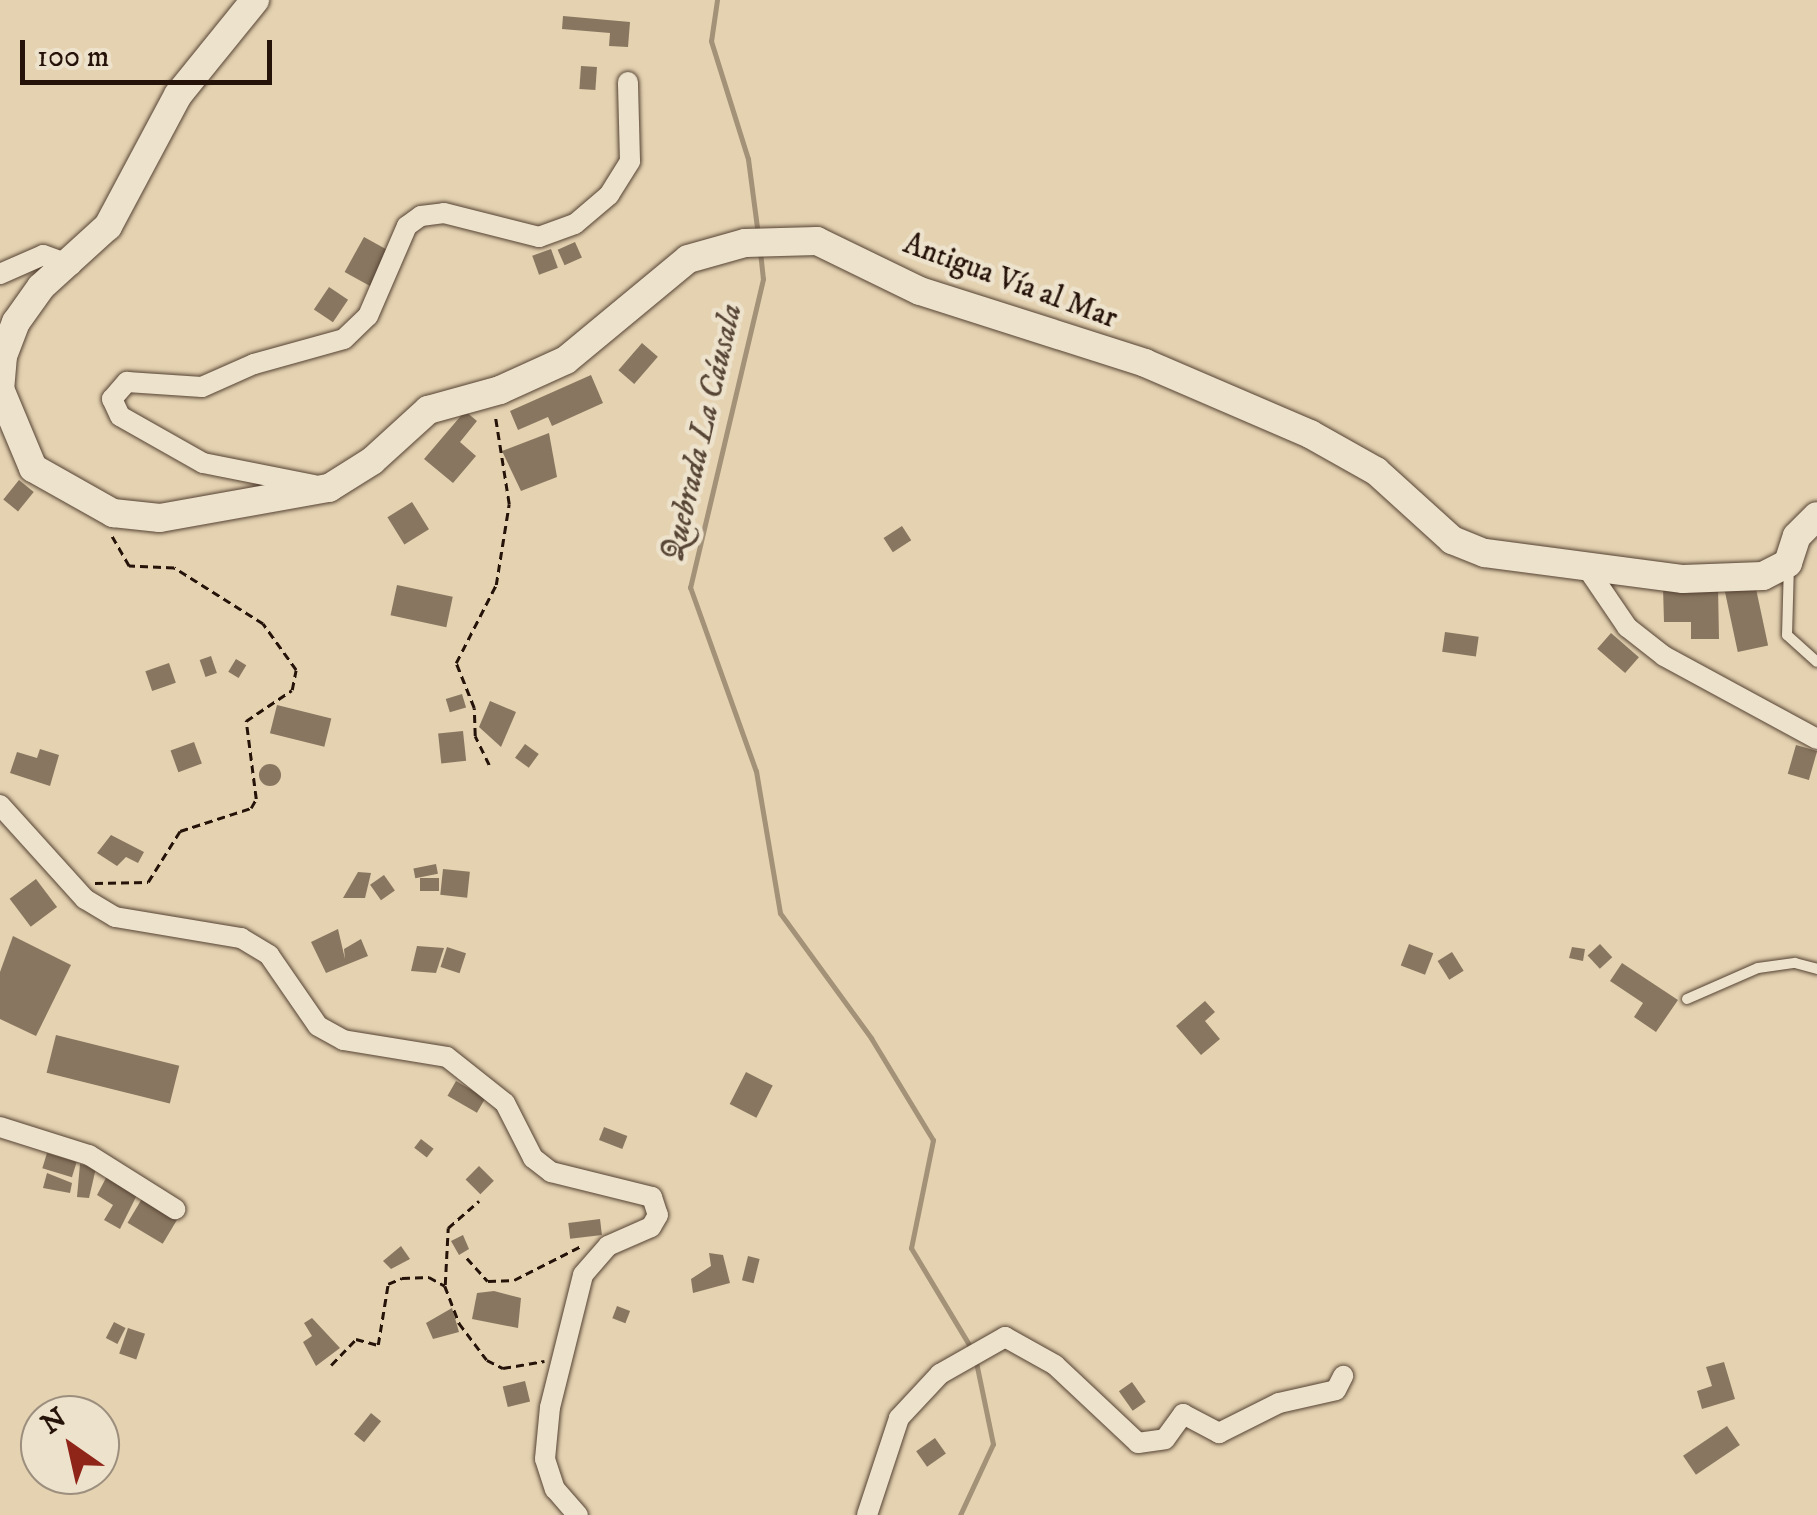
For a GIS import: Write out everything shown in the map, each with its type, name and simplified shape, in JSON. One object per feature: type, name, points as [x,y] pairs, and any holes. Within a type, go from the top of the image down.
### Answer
[{"type":"main road","name":"Antigua Vía al Mar","points":[[255,0],[178,96],[125,202],[71,265],[41,287],[16,322],[0,389],[33,468],[102,508],[160,518],[329,488],[372,461],[428,410],[500,390],[566,360],[688,259],[759,242],[818,241],[920,291],[1145,364],[1342,450],[1452,540],[1589,571],[1682,580],[1763,576],[1788,563]]},
{"type":"main road","points":[[1788,563],[1797,536],[1817,516]]},
{"type":"street","points":[[329,488],[203,463],[120,416],[112,399],[128,382],[202,387],[254,364],[344,340],[368,316],[407,226],[421,216],[444,213],[539,237],[575,224],[610,195],[630,162],[628,82]]},
{"type":"street","points":[[0,274],[43,255],[58,255],[71,265]]},
{"type":"street","points":[[1589,571],[1627,627],[1664,656],[1817,738]]},
{"type":"street","points":[[0,805],[69,880],[115,918],[241,938],[269,955],[318,1026],[343,1040],[448,1057],[505,1103],[533,1158],[551,1172],[652,1197],[658,1215],[651,1227],[608,1246],[583,1274],[562,1355],[545,1459],[555,1489],[578,1515]]},
{"type":"street","points":[[0,1126],[90,1155],[175,1209]]},
{"type":"street","points":[[868,1515],[900,1418],[940,1374],[1005,1337],[1055,1365],[1138,1442],[1165,1439],[1183,1414],[1220,1433],[1279,1403],[1336,1390],[1343,1376]]},
{"type":"lane","points":[[1788,563],[1787,635],[1817,662]]},
{"type":"lane","points":[[1687,1000],[1758,968],[1795,963],[1817,968]]},
{"type":"path","points":[[490,765],[474,736],[474,708],[456,663],[496,585],[509,504],[496,449],[500,390]]},
{"type":"path","points":[[69,880],[148,882],[180,832],[251,808],[256,799],[246,721],[292,690],[296,670],[263,624],[208,586],[174,568],[128,566],[102,508]]},
{"type":"path","points":[[479,1200],[448,1228],[446,1286],[460,1323],[488,1360],[522,1367],[562,1355]]},
{"type":"path","points":[[467,1258],[488,1281],[514,1280],[580,1246],[608,1246]]},
{"type":"path","points":[[331,1365],[356,1339],[378,1345],[388,1284],[429,1278],[446,1286]]},
{"type":"building","points":[[563,16],[630,22],[628,47],[609,46],[610,33],[562,29]]},
{"type":"building","points":[[581,66],[597,67],[595,90],[579,89]]},
{"type":"building","points":[[364,237],[391,252],[372,287],[345,272]]},
{"type":"building","points":[[575,242],[582,258],[565,265],[558,250]]},
{"type":"building","points":[[551,249],[558,268],[539,275],[532,256]]},
{"type":"building","points":[[329,287],[348,300],[333,322],[314,309]]},
{"type":"building","points":[[642,343],[658,357],[634,384],[618,370]]},
{"type":"building","points":[[591,375],[603,403],[552,426],[548,417],[518,430],[510,411]]},
{"type":"building","points":[[465,411],[477,421],[460,442],[476,456],[453,483],[424,459]]},
{"type":"building","points":[[549,433],[557,477],[521,491],[502,451]]},
{"type":"building","points":[[19,480],[34,492],[18,511],[3,499]]},
{"type":"building","points":[[412,502],[429,529],[404,545],[387,517]]},
{"type":"building","points":[[902,526],[911,540],[893,552],[884,538]]},
{"type":"building","points":[[1755,584],[1768,646],[1738,652],[1725,590]]},
{"type":"building","points":[[397,585],[453,597],[446,627],[391,615]]},
{"type":"building","points":[[1718,586],[1719,639],[1691,639],[1691,622],[1664,622],[1663,587]]},
{"type":"building","points":[[1445,632],[1479,637],[1476,657],[1442,652]]},
{"type":"building","points":[[1611,633],[1639,657],[1625,673],[1597,649]]},
{"type":"building","points":[[211,656],[217,673],[206,677],[200,660]]},
{"type":"building","points":[[236,659],[246,665],[239,678],[228,672]]},
{"type":"building","points":[[169,663],[176,683],[152,691],[145,671]]},
{"type":"building","points":[[462,694],[466,707],[450,712],[446,699]]},
{"type":"building","points":[[490,701],[516,712],[501,747],[479,727]]},
{"type":"building","points":[[277,705],[331,719],[324,747],[270,733]]},
{"type":"building","points":[[463,731],[466,761],[441,763],[438,734]]},
{"type":"building","points":[[194,742],[202,764],[178,772],[171,751]]},
{"type":"building","points":[[525,744],[539,754],[529,768],[515,758]]},
{"type":"building","points":[[1796,745],[1817,751],[1809,780],[1788,774]]},
{"type":"building","points":[[40,749],[59,755],[50,786],[10,773],[17,752],[37,758]]},
{"type":"building","points":[[270,764],[278,767],[278,783],[270,786],[262,783],[259,775],[262,767]]},
{"type":"building","points":[[111,835],[144,852],[138,863],[126,857],[117,866],[97,853]]},
{"type":"building","points":[[436,864],[438,874],[415,878],[413,868]]},
{"type":"building","points":[[443,869],[470,872],[467,898],[440,895]]},
{"type":"building","points":[[358,872],[371,873],[365,898],[343,898]]},
{"type":"building","points":[[384,875],[395,891],[381,900],[370,885]]},
{"type":"building","points":[[420,878],[439,878],[439,891],[420,891]]},
{"type":"building","points":[[36,879],[57,907],[31,927],[10,899]]},
{"type":"building","points":[[338,929],[345,959],[344,949],[361,939],[368,956],[326,973],[311,942]]},
{"type":"building","points":[[13,936],[71,965],[36,1036],[0,1019],[0,972]]},
{"type":"building","points":[[1409,944],[1433,953],[1425,975],[1401,965]]},
{"type":"building","points":[[1600,944],[1612,957],[1600,969],[1588,956]]},
{"type":"building","points":[[417,946],[444,948],[436,973],[411,971]]},
{"type":"building","points":[[447,947],[466,953],[460,973],[441,967]]},
{"type":"building","points":[[1572,947],[1585,949],[1583,961],[1569,958]]},
{"type":"building","points":[[1452,952],[1464,971],[1449,980],[1438,961]]},
{"type":"building","points":[[1622,963],[1678,1000],[1656,1032],[1634,1017],[1643,1003],[1610,981]]},
{"type":"building","points":[[1205,1001],[1215,1012],[1205,1021],[1220,1039],[1201,1055],[1176,1026]]},
{"type":"building","points":[[56,1035],[179,1066],[170,1104],[47,1073]]},
{"type":"building","points":[[746,1072],[773,1086],[756,1118],[730,1104]]},
{"type":"building","points":[[456,1081],[485,1098],[477,1113],[448,1096]]},
{"type":"building","points":[[604,1127],[627,1136],[622,1149],[599,1140]]},
{"type":"building","points":[[421,1139],[434,1149],[427,1158],[414,1148]]},
{"type":"building","points":[[47,1153],[77,1162],[72,1177],[42,1168]]},
{"type":"building","points":[[80,1164],[96,1168],[89,1198],[77,1197]]},
{"type":"building","points":[[479,1166],[494,1181],[480,1194],[466,1179]]},
{"type":"building","points":[[47,1173],[72,1183],[70,1193],[43,1188]]},
{"type":"building","points":[[107,1176],[137,1195],[120,1229],[104,1220],[113,1205],[97,1195]]},
{"type":"building","points":[[143,1197],[178,1218],[163,1244],[128,1223]]},
{"type":"building","points":[[600,1219],[602,1235],[570,1239],[568,1223]]},
{"type":"building","points":[[463,1235],[469,1249],[459,1255],[451,1241]]},
{"type":"building","points":[[401,1246],[410,1259],[391,1269],[383,1261]]},
{"type":"building","points":[[709,1253],[723,1255],[730,1283],[693,1293],[691,1279],[711,1266]]},
{"type":"building","points":[[748,1256],[760,1259],[754,1283],[742,1280]]},
{"type":"building","points":[[494,1291],[521,1298],[518,1328],[472,1319],[477,1293]]},
{"type":"building","points":[[617,1306],[630,1311],[625,1323],[612,1318]]},
{"type":"building","points":[[452,1308],[459,1332],[433,1339],[426,1323]]},
{"type":"building","points":[[312,1318],[340,1348],[316,1366],[303,1342],[312,1336],[304,1323]]},
{"type":"building","points":[[114,1322],[126,1328],[117,1344],[106,1338]]},
{"type":"building","points":[[128,1328],[145,1334],[136,1359],[119,1354]]},
{"type":"building","points":[[1724,1362],[1735,1399],[1702,1409],[1697,1391],[1712,1386],[1706,1367]]},
{"type":"building","points":[[525,1381],[530,1401],[508,1407],[503,1387]]},
{"type":"building","points":[[1132,1382],[1146,1402],[1133,1411],[1119,1391]]},
{"type":"building","points":[[371,1413],[381,1421],[364,1442],[354,1434]]},
{"type":"building","points":[[1727,1426],[1740,1445],[1696,1475],[1683,1456]]},
{"type":"building","points":[[935,1438],[946,1454],[927,1467],[916,1451]]},
{"type":"waterway","name":"Quebrada La Cáusala","points":[[717,0],[711,41],[748,159],[758,235]]},
{"type":"waterway","name":"Quebrada La Cáusala","points":[[760,251],[763,279],[690,587],[756,771],[780,913],[871,1038],[933,1140],[911,1248],[973,1351]]},
{"type":"waterway","name":"Quebrada La Cáusala","points":[[960,1515],[993,1444],[976,1362]]}]
